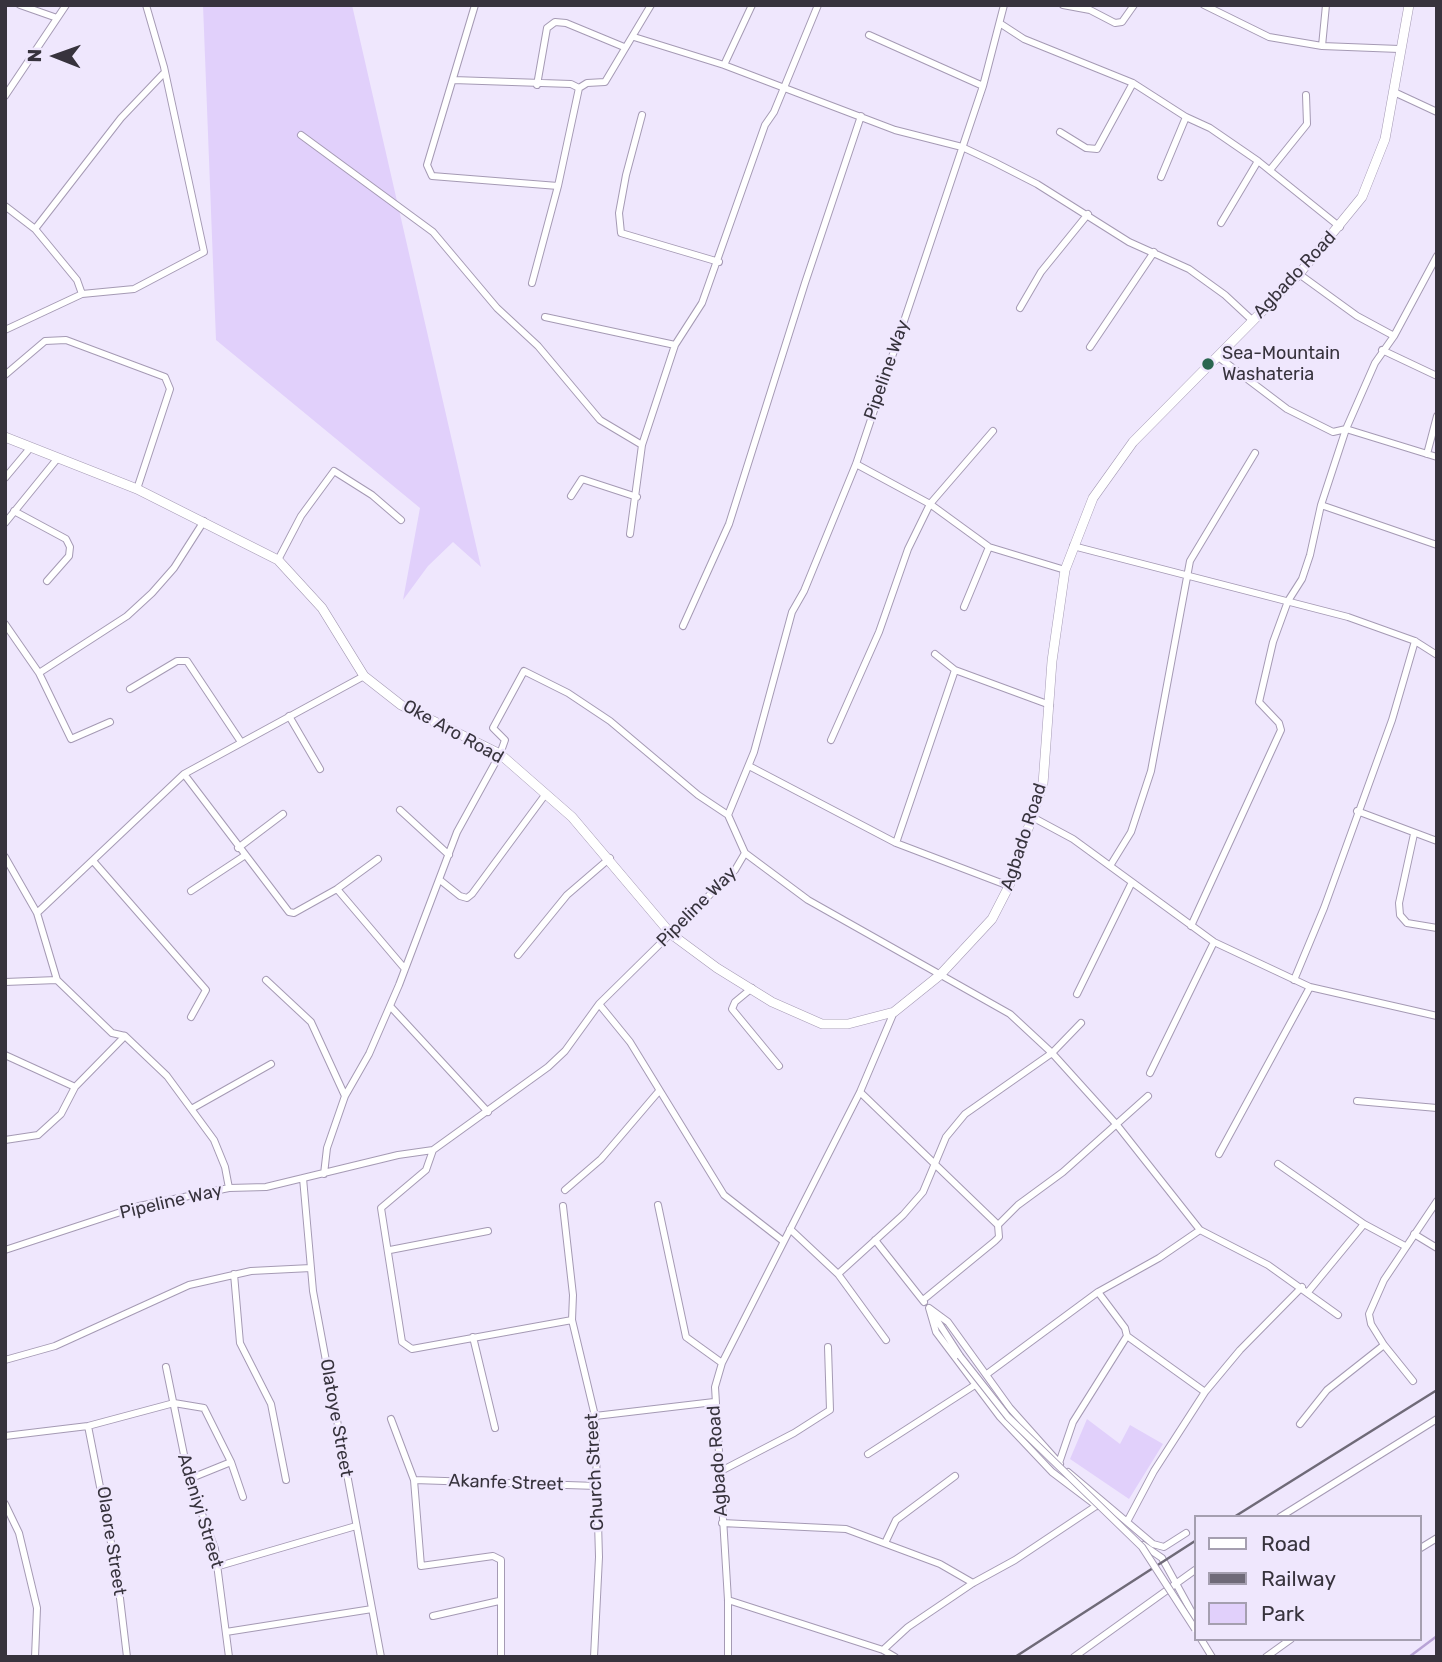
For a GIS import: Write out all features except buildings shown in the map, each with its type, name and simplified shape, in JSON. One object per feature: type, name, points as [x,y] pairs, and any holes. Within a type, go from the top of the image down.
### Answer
[{"type":"main road","name":"Agbado Road","points":[[894,1012],[940,975],[997,914],[1009,886],[1043,785],[1051,705],[1052,661],[1065,570],[1073,546],[1105,478],[1133,442],[1298,274],[1340,227],[1362,197],[1385,139],[1409,5]]},
{"type":"main road","name":"Oke Aro Road","points":[[5,437],[137,489],[278,560],[322,608],[363,676],[401,705],[500,754],[572,817],[610,858],[671,934],[717,968],[803,1018],[822,1024],[848,1024],[894,1012]]},
{"type":"street","points":[[20,5],[57,18]]},
{"type":"street","points":[[5,96],[66,5]]},
{"type":"street","points":[[5,330],[82,294],[134,289],[204,252],[146,5]]},
{"type":"street","points":[[475,5],[427,165],[432,176],[558,186]]},
{"type":"street","points":[[533,283],[579,88],[587,83],[605,82],[651,5]]},
{"type":"street","points":[[724,65],[752,5]]},
{"type":"street","points":[[630,534],[642,445],[675,345],[702,303],[719,262],[765,125],[774,112],[818,5]]},
{"type":"street","name":"Pipeline Way","points":[[5,1250],[139,1206],[229,1188],[252,1189],[433,1150],[488,1112],[556,1059],[599,1004],[735,870],[745,853],[728,815],[749,765],[792,612],[804,591],[856,464],[983,86],[1004,5]]},
{"type":"street","points":[[1063,5],[1090,10],[1115,23],[1122,22],[1134,5]]},
{"type":"street","points":[[1204,5],[1269,37],[1322,46],[1399,49]]},
{"type":"street","points":[[1322,46],[1326,5]]},
{"type":"street","points":[[537,85],[547,28],[555,22],[566,23],[624,47]]},
{"type":"street","points":[[1001,24],[1024,39],[1133,83],[1186,117],[1210,128],[1270,170],[1340,227]]},
{"type":"street","points":[[869,35],[983,86]]},
{"type":"street","points":[[634,37],[724,65],[895,130],[962,148],[1037,184],[1129,242],[1189,269],[1225,295],[1253,321]]},
{"type":"street","points":[[35,229],[121,118],[163,74]]},
{"type":"street","points":[[453,80],[537,85],[571,84],[579,88]]},
{"type":"street","points":[[1060,132],[1086,148],[1097,149],[1133,83]]},
{"type":"street","points":[[1394,92],[1437,112]]},
{"type":"street","points":[[1270,170],[1307,124],[1306,95]]},
{"type":"street","points":[[642,115],[621,200],[618,228],[621,233],[719,262]]},
{"type":"street","points":[[683,626],[729,524],[861,116]]},
{"type":"street","points":[[1161,177],[1186,117]]},
{"type":"street","points":[[300,135],[433,232],[497,307],[538,346],[600,420],[642,445]]},
{"type":"street","points":[[1221,223],[1258,161]]},
{"type":"street","points":[[5,206],[35,229],[77,280],[82,294]]},
{"type":"street","points":[[1020,308],[1041,272],[1088,214]]},
{"type":"street","points":[[1090,347],[1154,253]]},
{"type":"street","points":[[1191,926],[1281,730],[1279,723],[1259,702],[1273,642],[1288,601],[1302,579],[1321,505],[1346,429],[1382,350],[1394,336],[1437,256]]},
{"type":"street","points":[[1298,274],[1357,316],[1394,336]]},
{"type":"street","points":[[545,317],[675,345]]},
{"type":"street","points":[[5,375],[45,341],[66,340],[165,377],[170,389],[137,489]]},
{"type":"street","points":[[1382,350],[1437,376]]},
{"type":"street","points":[[1217,356],[1287,409],[1332,432],[1346,429],[1437,457]]},
{"type":"street","points":[[1427,454],[1437,416]]},
{"type":"street","points":[[831,740],[879,632],[908,549],[930,504],[993,431]]},
{"type":"street","points":[[5,478],[31,447]]},
{"type":"street","points":[[1110,866],[1131,832],[1151,771],[1193,554],[1255,453]]},
{"type":"street","points":[[5,523],[57,459]]},
{"type":"street","points":[[856,464],[930,504],[989,547],[1065,570]]},
{"type":"street","points":[[278,560],[302,516],[334,471],[372,495],[401,520]]},
{"type":"street","points":[[571,496],[582,479],[637,497]]},
{"type":"street","points":[[1321,505],[1437,545]]},
{"type":"street","points":[[14,511],[66,539],[70,547],[69,555],[47,581]]},
{"type":"street","points":[[39,673],[127,616],[152,593],[174,568],[204,521]]},
{"type":"street","points":[[1073,546],[1348,617],[1415,641],[1437,654]]},
{"type":"street","points":[[964,607],[989,547]]},
{"type":"street","points":[[5,624],[39,673],[71,738],[110,722]]},
{"type":"street","points":[[1294,979],[1324,908],[1392,720],[1415,641]]},
{"type":"street","points":[[935,654],[955,670],[1051,705]]},
{"type":"street","points":[[130,689],[177,661],[187,661],[241,742]]},
{"type":"street","points":[[896,843],[955,670]]},
{"type":"street","points":[[324,1174],[327,1148],[345,1096],[390,1006],[468,807],[500,754],[505,740],[493,728],[524,671],[568,693],[610,721],[698,795],[728,815]]},
{"type":"street","points":[[37,913],[94,863],[184,775],[363,676]]},
{"type":"street","points":[[289,716],[320,769]]},
{"type":"street","points":[[749,765],[896,843],[1009,886]]},
{"type":"street","points":[[184,775],[289,912],[294,913],[337,889],[378,859]]},
{"type":"street","points":[[440,880],[460,896],[467,898],[472,894],[545,795]]},
{"type":"street","points":[[400,810],[449,855]]},
{"type":"street","points":[[1357,811],[1437,841]]},
{"type":"street","points":[[238,848],[283,814]]},
{"type":"street","points":[[1034,818],[1073,839],[1214,942],[1310,987],[1437,1016]]},
{"type":"street","points":[[1414,834],[1399,903],[1400,915],[1406,923],[1437,928]]},
{"type":"street","points":[[745,853],[808,900],[1010,1014],[1052,1053],[1117,1125],[1200,1230],[1268,1265],[1338,1315]]},
{"type":"street","points":[[191,891],[244,856]]},
{"type":"street","points":[[5,857],[37,913],[57,980],[112,1033],[125,1035],[167,1076],[193,1108],[221,1153],[229,1188]]},
{"type":"street","points":[[518,955],[567,895],[610,858]]},
{"type":"street","points":[[94,863],[205,990],[191,1017]]},
{"type":"street","points":[[1077,994],[1132,882]]},
{"type":"street","points":[[337,889],[405,969]]},
{"type":"street","points":[[1150,1073],[1214,942]]},
{"type":"street","points":[[5,982],[57,980]]},
{"type":"street","points":[[266,980],[311,1022],[345,1096]]},
{"type":"street","points":[[1219,1154],[1310,987]]},
{"type":"street","points":[[752,988],[735,1002],[732,1009],[779,1066]]},
{"type":"street","points":[[599,1004],[631,1042],[723,1195],[783,1241]]},
{"type":"street","points":[[390,1006],[488,1112]]},
{"type":"street","name":"Agbado Road","points":[[728,1657],[728,1600],[714,1402],[722,1363],[860,1092],[894,1012]]},
{"type":"street","points":[[838,1275],[903,1215],[923,1192],[946,1137],[965,1114],[1052,1053],[1081,1023]]},
{"type":"street","points":[[5,1140],[38,1135],[61,1114],[75,1087],[125,1035]]},
{"type":"street","points":[[5,1055],[75,1087]]},
{"type":"street","points":[[193,1108],[271,1064]]},
{"type":"street","points":[[565,1190],[601,1159],[659,1091]]},
{"type":"street","points":[[860,1092],[998,1225],[999,1237],[923,1300]]},
{"type":"street","points":[[998,1225],[1018,1205],[1063,1172],[1148,1096]]},
{"type":"street","points":[[1357,1101],[1437,1108]]},
{"type":"street","points":[[433,1150],[426,1171],[381,1208],[390,1250],[402,1342],[406,1347],[412,1349],[572,1320]]},
{"type":"street","points":[[1278,1164],[1364,1224],[1405,1246]]},
{"type":"street","name":"Olatoye Street","points":[[303,1178],[311,1268],[381,1657]]},
{"type":"street","points":[[1413,1381],[1371,1324],[1371,1305],[1405,1246],[1437,1201]]},
{"type":"street","points":[[658,1205],[686,1337],[722,1363]]},
{"type":"street","name":"Church Street","points":[[563,1206],[573,1295],[572,1320],[595,1416],[599,1557],[594,1657]]},
{"type":"street","points":[[1128,1520],[1154,1471],[1205,1392],[1240,1350],[1305,1289],[1364,1224]]},
{"type":"street","points":[[790,1229],[838,1275],[886,1340]]},
{"type":"street","points":[[987,1374],[1098,1292],[1159,1258],[1200,1230]]},
{"type":"street","points":[[390,1250],[488,1231]]},
{"type":"street","points":[[1414,1234],[1437,1248]]},
{"type":"street","points":[[875,1240],[923,1300],[960,1356],[1008,1417],[1142,1547],[1194,1627]]},
{"type":"street","points":[[5,1360],[55,1346],[189,1285],[234,1274],[311,1268]]},
{"type":"street","points":[[234,1274],[240,1343],[271,1404],[286,1480]]},
{"type":"street","points":[[1098,1292],[1125,1328],[1127,1336],[1205,1392]]},
{"type":"street","points":[[929,1308],[948,1322],[1010,1408],[1059,1463],[1160,1546],[1186,1533]]},
{"type":"street","points":[[929,1308],[936,1332],[975,1385],[1030,1451],[1152,1553],[1162,1558],[1194,1616]]},
{"type":"street","points":[[473,1336],[495,1428]]},
{"type":"street","points":[[1059,1463],[1073,1422],[1127,1336]]},
{"type":"street","points":[[1300,1424],[1327,1390],[1384,1345]]},
{"type":"street","points":[[719,1472],[804,1427],[830,1410],[828,1346]]},
{"type":"street","name":"Adeniyi Street","points":[[166,1367],[189,1479],[219,1566],[229,1657]]},
{"type":"street","points":[[868,1454],[975,1385]]},
{"type":"street","points":[[595,1416],[714,1402]]},
{"type":"street","points":[[5,1436],[88,1426],[174,1403],[204,1408],[232,1462],[243,1497]]},
{"type":"street","points":[[391,1419],[414,1479],[421,1566],[498,1556],[503,1565],[499,1601],[502,1657]]},
{"type":"street","points":[[1283,1515],[1437,1419]]},
{"type":"street","name":"Olaore Street","points":[[88,1426],[115,1560],[127,1657]]},
{"type":"street","points":[[189,1479],[232,1462]]},
{"type":"street","points":[[886,1541],[896,1520],[955,1476]]},
{"type":"street","name":"Akanfe Street","points":[[414,1479],[597,1486]]},
{"type":"street","points":[[5,1504],[19,1533],[37,1608],[35,1657]]},
{"type":"street","points":[[883,1650],[908,1628],[973,1583],[1015,1560],[1096,1506]]},
{"type":"street","points":[[722,1523],[845,1528],[940,1563],[973,1583]]},
{"type":"street","points":[[219,1566],[356,1526]]},
{"type":"street","points":[[1421,1548],[1437,1538]]},
{"type":"street","points":[[1074,1657],[1175,1581],[1194,1571]]},
{"type":"street","points":[[728,1600],[883,1650],[894,1657]]},
{"type":"street","points":[[433,1616],[499,1601]]},
{"type":"street","points":[[226,1632],[372,1609]]},
{"type":"street","points":[[1205,1641],[1214,1657]]},
{"type":"street","points":[[1266,1657],[1289,1641]]},
{"type":"green space","points":[[203,5],[352,5],[481,567],[453,542],[428,566],[403,600],[420,508],[216,340]]},
{"type":"green space","points":[[1087,1419],[1120,1444],[1130,1425],[1163,1444],[1129,1499],[1070,1459]]},
{"type":"waterway","points":[[1409,1657],[1437,1636]]},
{"type":"railway","points":[[1237,1515],[1437,1390]]},
{"type":"railway","points":[[1015,1657],[1194,1542]]},
{"type":"place","name":"Sea-Mountain Washateria","points":[[1208,364]]}]
